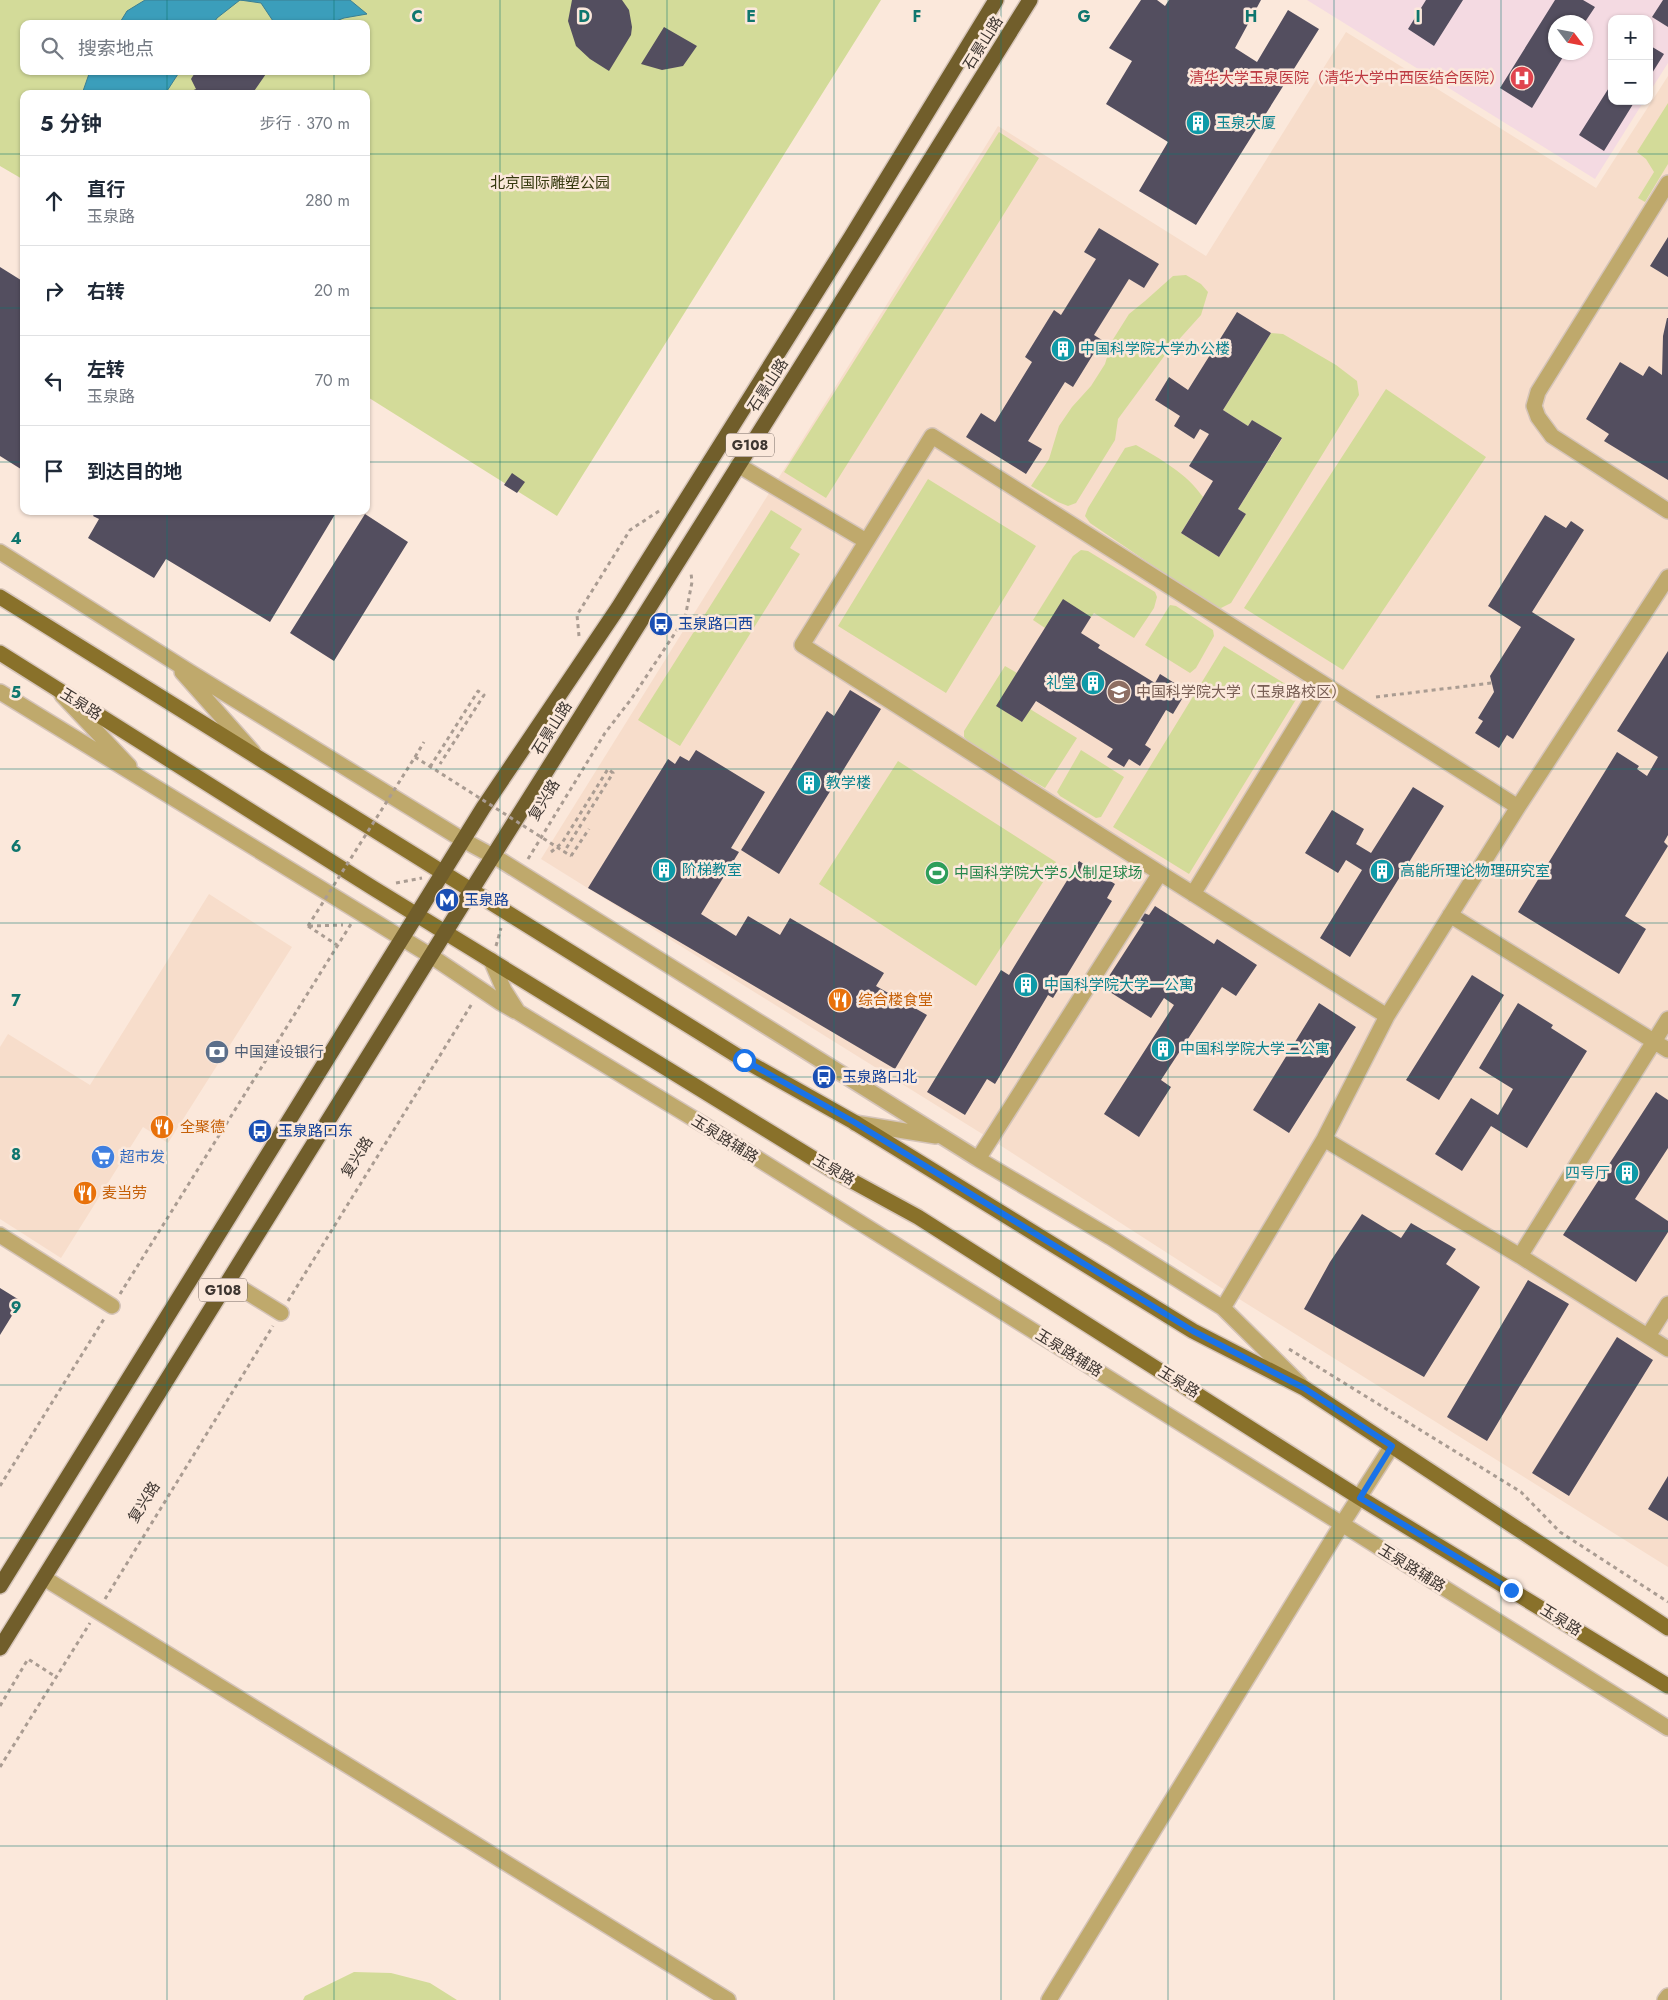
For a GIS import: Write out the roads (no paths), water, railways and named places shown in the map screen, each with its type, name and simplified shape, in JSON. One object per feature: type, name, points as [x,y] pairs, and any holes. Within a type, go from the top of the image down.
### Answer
[{"type":"highway","name":"石景山路","points":[[442,873],[618,608],[851,237],[996,0]]},
{"type":"highway","name":"石景山路","points":[[470,891],[688,547],[1030,0]]},
{"type":"highway","name":"G108","points":[[0,1586],[442,873]]},
{"type":"highway","name":"G108","points":[[0,1648],[470,891]]},
{"type":"main road","points":[[0,597],[744,1060],[854,1122],[1193,1331],[1304,1388],[1668,1628]]},
{"type":"main road","name":"玉泉路","points":[[0,654],[373,888],[832,1170],[918,1217],[1360,1498],[1668,1686]]},
{"type":"street","points":[[1668,183],[1538,392],[1534,406],[1538,417],[1552,436],[1668,511]]},
{"type":"street","points":[[1387,1016],[802,645],[866,541],[932,436],[1518,807]]},
{"type":"street","points":[[738,465],[866,541]]},
{"type":"street","points":[[0,552],[171,660],[463,840],[493,856],[978,1159],[1110,1237],[1223,1308],[1304,1388]]},
{"type":"street","points":[[1223,1308],[1324,1138],[1387,1016],[1518,807],[1668,577]]},
{"type":"street","points":[[171,660],[259,759]]},
{"type":"street","points":[[1193,894],[1322,684]]},
{"type":"street","points":[[56,689],[141,780]]},
{"type":"street","points":[[0,692],[402,938],[518,1012]]},
{"type":"street","points":[[978,1159],[1160,873]]},
{"type":"street","points":[[1450,915],[1668,1050]]},
{"type":"street","name":"玉泉路辅路","points":[[491,960],[504,990],[518,1012],[704,1125],[1668,1728]]},
{"type":"street","points":[[1520,1256],[1668,1019]]},
{"type":"street","points":[[854,1122],[945,1137]]},
{"type":"street","points":[[1324,1138],[1520,1256],[1668,1349]]},
{"type":"street","points":[[0,1235],[112,1306]]},
{"type":"street","points":[[229,1281],[281,1313]]},
{"type":"street","points":[[1648,1336],[1668,1304]]},
{"type":"street","points":[[1049,2000],[1392,1446]]},
{"type":"street","points":[[44,1578],[728,2000]]},
{"type":"street","points":[[1665,2000],[1668,1996]]},
{"type":"water","points":[[145,0],[240,0],[216,20],[121,20],[127,11]]},
{"type":"water","points":[[240,0],[350,0],[367,14],[339,20],[272,20],[261,3]]},
{"type":"water","points":[[89,75],[177,75],[168,90],[83,90]]},
{"type":"place","name":"清华大学玉泉医院（清华大学中西医结合医院）","points":[[1522,78]]},
{"type":"place","name":"玉泉大厦","points":[[1198,123]]},
{"type":"place","name":"中国科学院大学办公楼","points":[[1063,349]]},
{"type":"place","name":"玉泉路口西","points":[[661,624]]},
{"type":"place","name":"礼堂","points":[[1093,683]]},
{"type":"place","name":"中国科学院大学（玉泉路校区）","points":[[1119,692]]},
{"type":"place","name":"教学楼","points":[[809,783]]},
{"type":"place","name":"阶梯教室","points":[[664,870]]},
{"type":"place","name":"高能所理论物理研究室","points":[[1382,871]]},
{"type":"place","name":"中国科学院大学5人制足球场","points":[[937,873]]},
{"type":"place","name":"玉泉路","points":[[447,900]]},
{"type":"place","name":"中国科学院大学一公寓","points":[[1026,985]]},
{"type":"place","name":"综合楼食堂","points":[[840,1000]]},
{"type":"place","name":"中国科学院大学二公寓","points":[[1163,1049]]},
{"type":"place","name":"中国建设银行","points":[[217,1052]]},
{"type":"place","name":"玉泉路口北","points":[[824,1077]]},
{"type":"place","name":"全聚德","points":[[162,1127]]},
{"type":"place","name":"玉泉路口东","points":[[260,1131]]},
{"type":"place","name":"超市发","points":[[103,1157]]},
{"type":"place","name":"四号厅","points":[[1627,1173]]},
{"type":"place","name":"麦当劳","points":[[85,1193]]},
{"type":"park label","name":"北京国际雕塑公园","points":[[550,183]]}]
